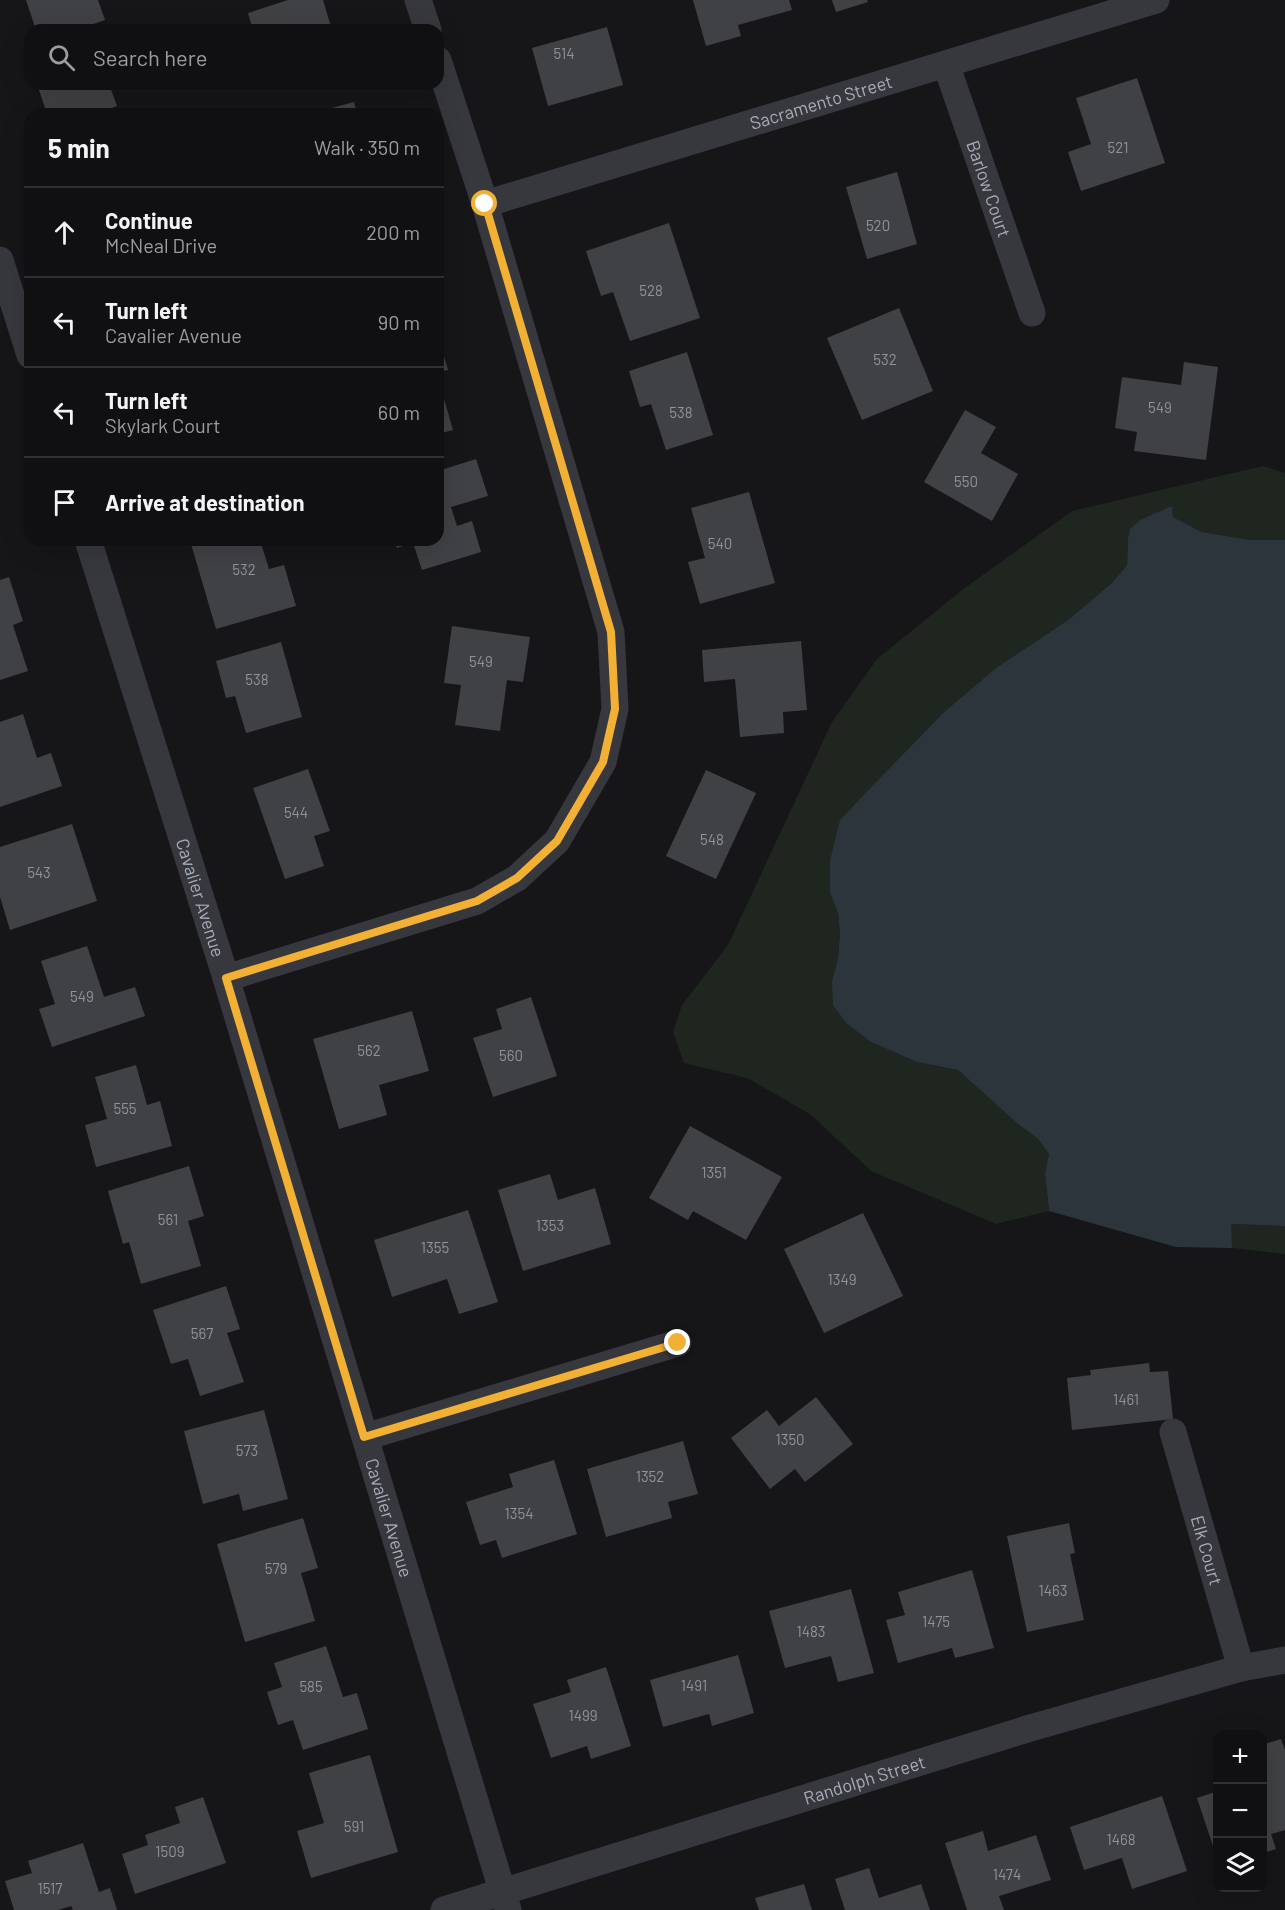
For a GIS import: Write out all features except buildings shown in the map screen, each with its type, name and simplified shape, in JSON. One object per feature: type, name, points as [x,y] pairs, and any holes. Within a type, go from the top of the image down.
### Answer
[{"type":"street","points":[[418,0],[426,24]]},
{"type":"street","name":"Sacramento Street","points":[[485,204],[1156,0]]},
{"type":"street","name":"Barlow Court","points":[[946,64],[1032,313]]},
{"type":"street","points":[[226,978],[477,901],[517,878],[557,841],[603,762],[615,709],[611,632],[485,204],[444,78]]},
{"type":"street","points":[[0,260],[24,336]]},
{"type":"street","name":"Cavalier Avenue","points":[[90,546],[226,978],[506,1901]]},
{"type":"street","points":[[364,1437],[678,1343]]},
{"type":"street","name":"Elk Court","points":[[1173,1432],[1241,1668]]},
{"type":"street","name":"Randolph Street","points":[[444,1910],[506,1901],[1027,1728],[1241,1668],[1285,1660]]},
{"type":"shaded area","points":[[1263,466],[1285,473],[1285,540],[1250,540],[1202,532],[1173,517],[1171,506],[1128,539],[1127,565],[1112,583],[1068,620],[996,668],[944,712],[878,780],[830,860],[830,893],[838,913],[840,933],[838,958],[832,981],[847,1024],[871,1042],[917,1062],[958,1070],[1038,1139],[1049,1154],[1045,1173],[1049,1211],[996,1224],[871,1171],[810,1114],[747,1078],[684,1063],[673,1032],[682,1005],[728,945],[832,722],[877,659],[962,590],[1072,511]]},
{"type":"shaded area","points":[[1172,506],[1173,517],[1202,532],[1250,540],[1285,540],[1285,1226],[1231,1224],[1232,1248],[1176,1247],[1049,1211],[1045,1173],[1049,1154],[1038,1139],[958,1070],[917,1062],[871,1042],[847,1024],[833,1005],[832,981],[838,958],[840,933],[838,913],[830,893],[830,860],[840,820],[944,712],[996,668],[1068,620],[1112,583],[1127,565],[1130,529],[1140,520]]},
{"type":"shaded area","points":[[1230,1224],[1285,1226],[1285,1254],[1232,1248]]},
{"type":"route","points":[[485,204],[611,632],[615,709],[603,762],[557,841],[517,878],[477,901],[226,978],[364,1437],[678,1343]]}]
